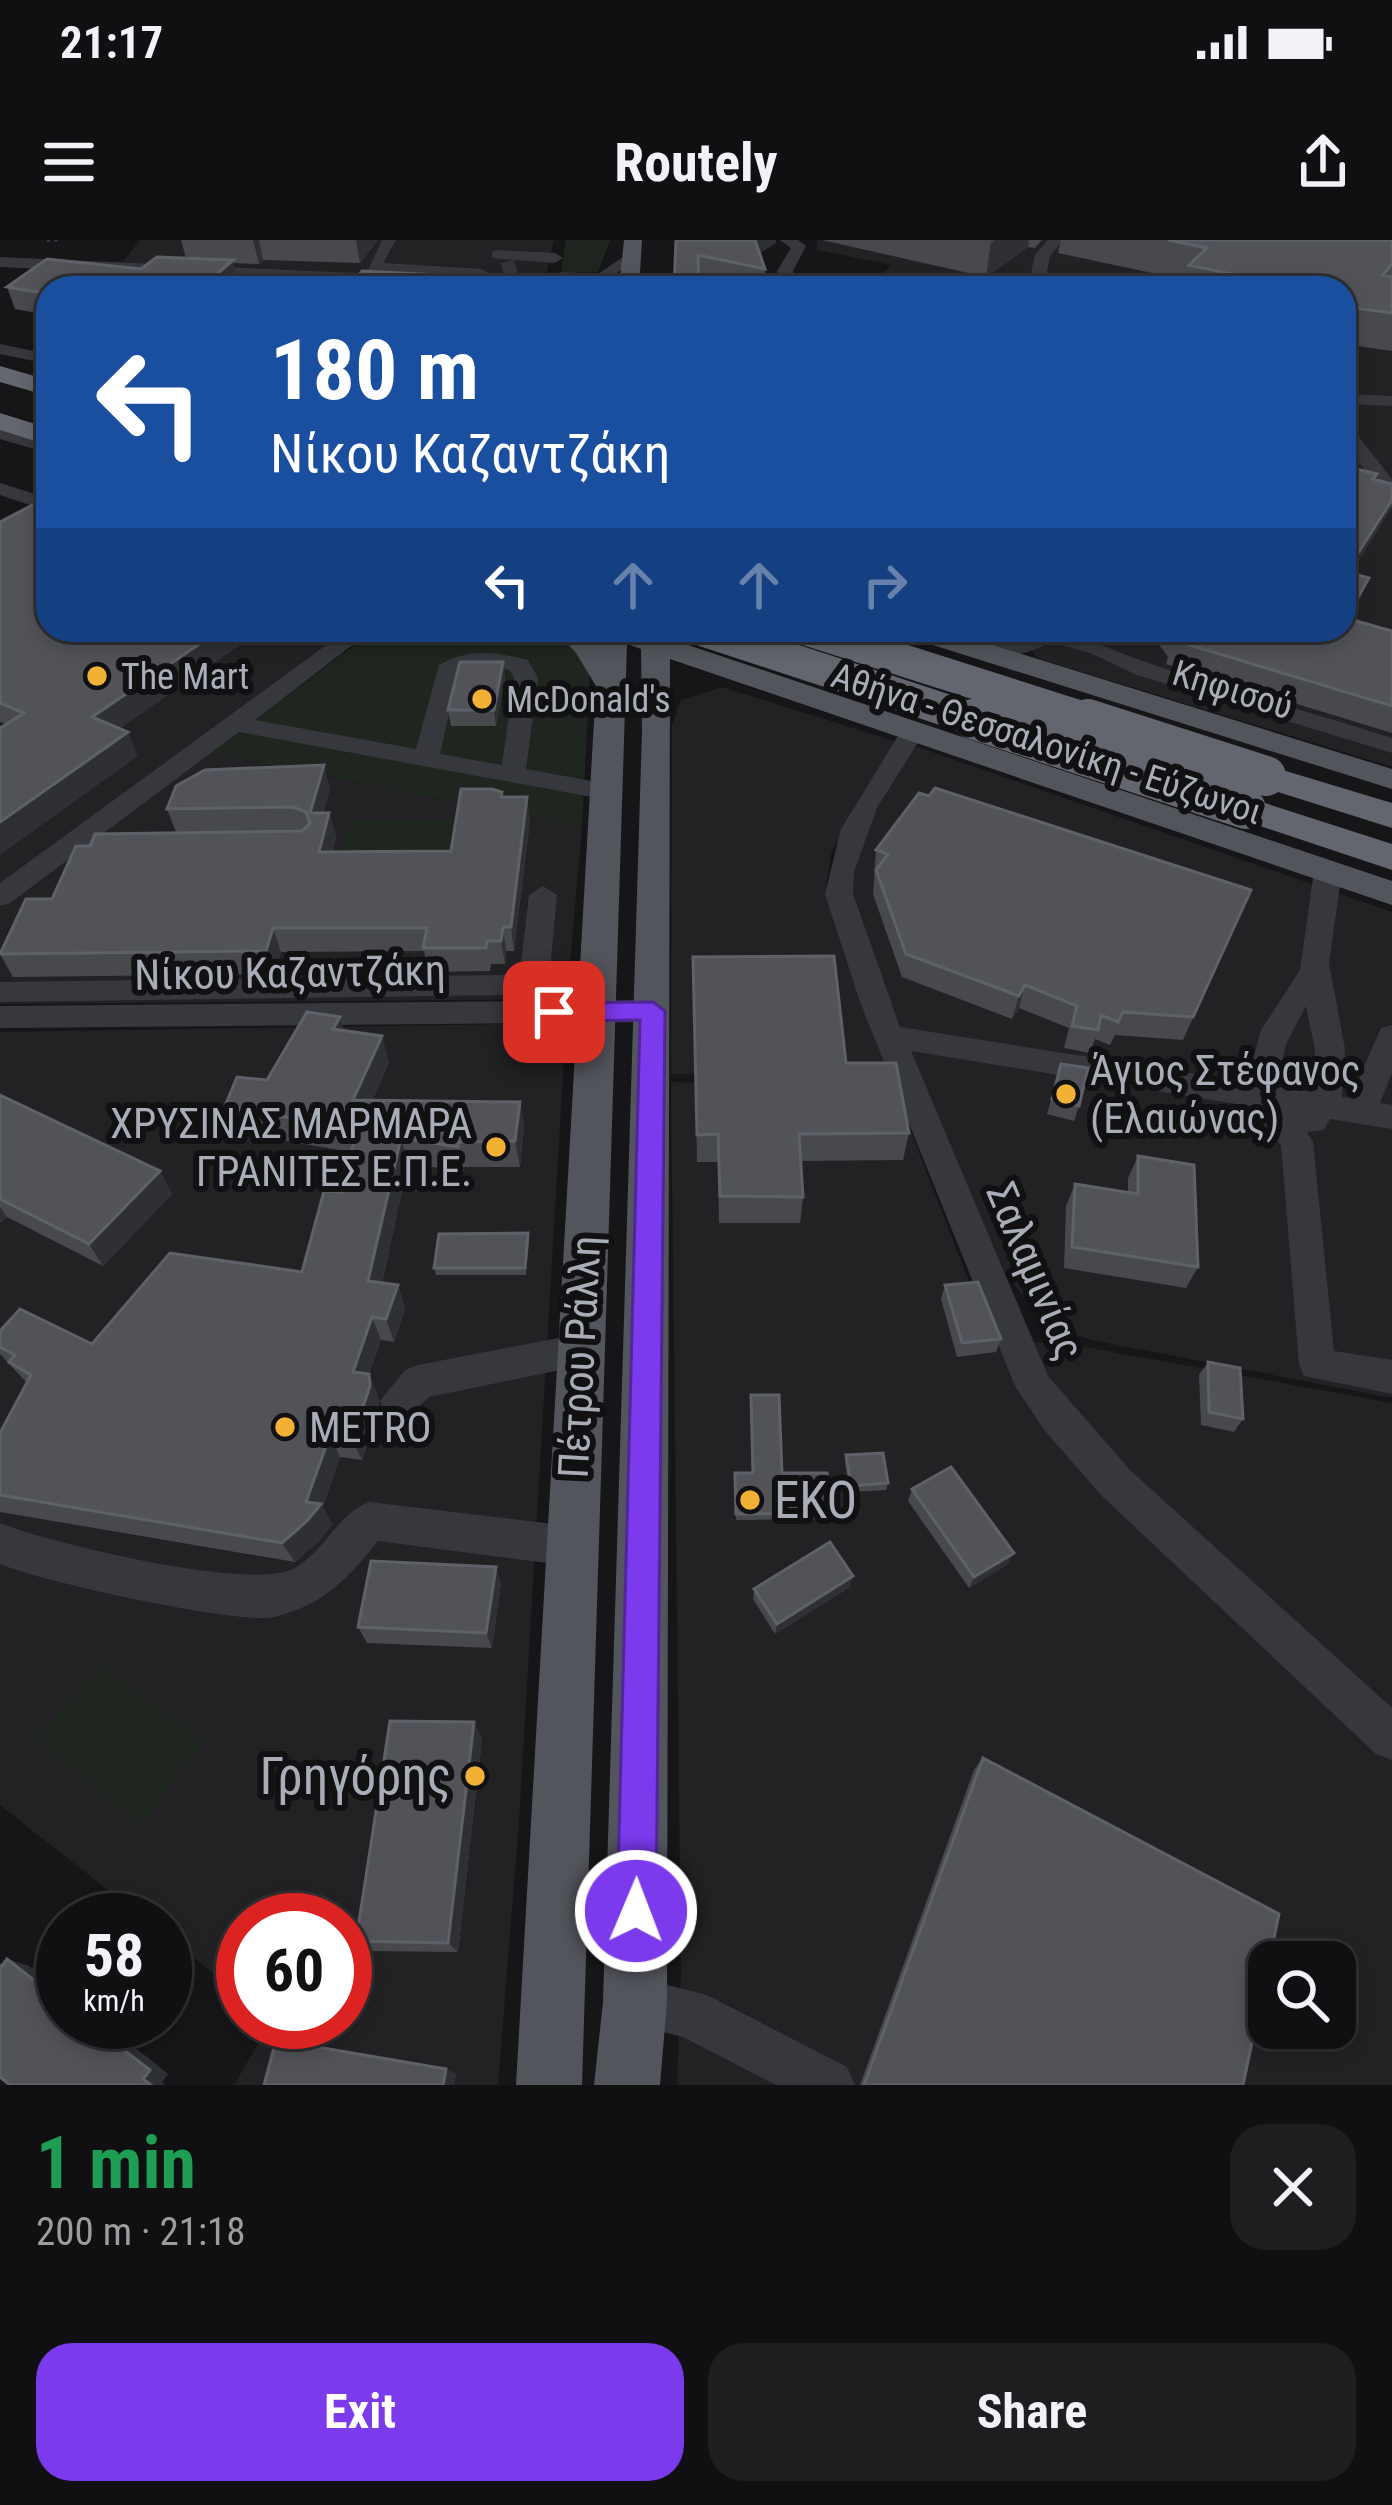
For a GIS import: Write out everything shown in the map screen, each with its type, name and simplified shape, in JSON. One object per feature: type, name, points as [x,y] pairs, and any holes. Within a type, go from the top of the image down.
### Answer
[{"type":"highway","points":[[0,359],[36,361]]},
{"type":"highway","points":[[0,374],[36,384]]},
{"type":"highway","points":[[0,400],[36,411]]},
{"type":"highway","points":[[0,421],[36,433]]},
{"type":"highway","name":"Αθήνα - Θεσσαλονίκη - Εύζωνοι","points":[[743,642],[1256,792],[1392,816]]},
{"type":"highway","name":"Αθήνα - Θεσσαλονίκη - Εύζωνοι","points":[[841,642],[1256,792],[1392,857]]},
{"type":"main road","points":[[581,642],[613,690]]},
{"type":"main road","name":"Πέτρου Ράλλη","points":[[549,2085],[569,1546],[614,642]]},
{"type":"main road","name":"Πέτρου Ράλλη","points":[[627,2085],[635,2002],[658,732],[655,642]]},
{"type":"main road","points":[[668,642],[788,688],[1392,893]]},
{"type":"main road","name":"Κηφισού","points":[[953,642],[1392,779]]},
{"type":"main road","points":[[913,731],[885,718],[866,702],[860,683],[866,666],[884,653],[911,645],[974,649]]},
{"type":"main road","points":[[658,732],[670,697],[689,685],[740,680],[788,688]]},
{"type":"street","points":[[389,240],[373,267],[490,274],[505,264],[548,276]]},
{"type":"street","points":[[548,276],[560,240]]},
{"type":"street","points":[[786,276],[799,246],[787,240]]},
{"type":"street","points":[[1029,240],[1054,243]]},
{"type":"street","points":[[1042,276],[1043,255],[1054,243]]},
{"type":"street","points":[[604,276],[632,248]]},
{"type":"street","points":[[103,267],[116,254]]},
{"type":"street","points":[[0,262],[161,268],[211,276]]},
{"type":"street","points":[[505,264],[548,276]]},
{"type":"street","points":[[151,276],[161,268]]},
{"type":"street","points":[[0,349],[36,358]]},
{"type":"street","points":[[1356,400],[1392,401]]},
{"type":"street","points":[[0,433],[36,444]]},
{"type":"street","points":[[1356,446],[1392,492]]},
{"type":"street","points":[[0,489],[36,501]]},
{"type":"street","points":[[16,521],[36,511]]},
{"type":"street","points":[[0,897],[346,642]]},
{"type":"street","points":[[974,649],[1036,642]]},
{"type":"street","points":[[1078,642],[1145,670],[1392,746]]},
{"type":"street","points":[[1092,642],[1168,710]]},
{"type":"street","points":[[426,759],[447,670],[462,660],[496,658],[520,664],[526,678],[513,775]]},
{"type":"street","points":[[235,724],[608,792]]},
{"type":"street","name":"Σαλαμινίας","points":[[913,731],[861,818],[838,878],[842,909],[889,1036],[1034,1386],[1058,1420],[1116,1483],[1392,1738]]},
{"type":"street","points":[[0,869],[130,776],[153,785]]},
{"type":"street","points":[[0,922],[200,783]]},
{"type":"street","points":[[1298,1142],[1323,1107],[1332,1053],[1314,973],[1328,871]]},
{"type":"street","points":[[0,992],[381,1000],[502,986],[524,980],[536,964],[543,895]]},
{"type":"street","points":[[1314,973],[1286,1009],[1267,1048],[1260,1097],[1298,1142],[1317,1364],[1392,1377]]},
{"type":"street","name":"Νίκου Καζαντζάκη","points":[[0,1018],[381,1000],[653,1011]]},
{"type":"street","points":[[889,1036],[1376,1115],[1392,1036]]},
{"type":"street","points":[[400,1401],[418,1382],[580,1349]]},
{"type":"street","points":[[0,1544],[35,1559],[259,1599],[295,1594],[323,1577],[368,1521],[569,1546]]},
{"type":"street","points":[[635,2002],[689,2013],[829,2085]]},
{"type":"path","points":[[47,240],[60,240]]},
{"type":"shaded area","points":[[140,240],[554,240],[546,276],[388,276],[121,264]]},
{"type":"shaded area","points":[[566,240],[610,240],[598,272],[561,273]]},
{"type":"shaded area","points":[[817,240],[1392,240],[1392,767],[1037,658],[1024,642],[1356,642],[1356,276],[879,276],[891,265],[817,250]]},
{"type":"shaded area","name":"The Mart","points":[[0,529],[36,605],[36,642],[334,642],[0,886]]},
{"type":"shaded area","points":[[359,642],[569,642],[590,669],[582,827],[210,753]]},
{"type":"shaded area","points":[[722,687],[894,741],[895,747],[832,850],[826,884],[834,921],[890,1078],[671,1074],[672,725],[681,700]]},
{"type":"shaded area","points":[[912,745],[1392,912],[1392,1398],[1092,1340],[1066,1331],[1026,1300],[1003,1269],[901,1029],[847,884],[871,819]]},
{"type":"shaded area","points":[[210,753],[582,827],[567,999],[0,1004],[0,907]]},
{"type":"shaded area","points":[[349,820],[458,820],[452,858],[340,858]]},
{"type":"shaded area","points":[[566,1023],[519,1821],[498,2085],[234,2085],[255,2049],[372,2049],[372,1893],[216,1893],[216,1976],[192,1956],[192,1893],[112,1893],[0,1805],[0,1032]]},
{"type":"shaded area","points":[[671,1082],[893,1086],[992,1340],[1068,1344],[1392,1403],[1392,2085],[677,2085],[681,1971]]},
{"type":"shaded area","points":[[101,1664],[205,1741],[141,1824],[35,1740]]},
{"type":"building","points":[[676,240],[755,240],[765,269],[698,255],[699,276],[674,276]]},
{"type":"building","points":[[1168,240],[1392,240],[1392,264],[1383,275],[1392,277],[1392,313],[1356,308],[1356,276],[1241,276],[1189,265],[1207,248]]},
{"type":"building","points":[[157,257],[233,260],[215,276],[36,276],[36,292],[7,287],[47,259],[141,269]]},
{"type":"building","points":[[362,271],[462,276],[358,276]]},
{"type":"building","points":[[1356,469],[1392,484],[1392,500],[1356,556]]},
{"type":"building","name":"The Mart","points":[[36,503],[36,642],[202,642],[92,717],[128,732],[0,822],[0,728],[24,713],[0,703],[0,522]]},
{"type":"building","points":[[1356,575],[1369,578],[1356,601]]},
{"type":"building","points":[[1356,621],[1392,631],[1392,706],[1180,642],[1356,642]]},
{"type":"building","points":[[460,662],[503,662],[494,710],[448,710]]},
{"type":"building","points":[[324,765],[310,813],[329,813],[319,852],[451,851],[461,789],[492,789],[502,792],[501,797],[527,797],[511,927],[503,927],[501,941],[487,941],[486,948],[423,948],[427,928],[273,928],[266,951],[0,954],[26,899],[52,899],[76,846],[90,846],[95,834],[302,831],[310,823],[306,812],[293,807],[167,809],[176,786],[205,770]]},
{"type":"building","points":[[935,788],[1251,890],[1193,1017],[1123,1012],[1118,1022],[1101,1015],[1098,1030],[1072,1026],[1077,1006],[1025,985],[1019,996],[906,954],[876,870],[888,854],[876,850],[919,793],[929,796]]},
{"type":"building","points":[[834,956],[846,1063],[896,1063],[909,1133],[799,1134],[803,1197],[720,1196],[718,1134],[697,1135],[693,957]]},
{"type":"building","points":[[307,1012],[340,1017],[333,1029],[382,1036],[353,1100],[520,1102],[515,1141],[459,1142],[458,1147],[401,1138],[368,1281],[398,1285],[386,1319],[372,1317],[353,1372],[369,1374],[370,1386],[352,1439],[330,1435],[306,1502],[321,1504],[282,1543],[0,1495],[0,1433],[31,1375],[9,1362],[15,1355],[0,1347],[0,1331],[20,1309],[92,1344],[170,1253],[302,1272],[324,1191],[341,1192],[357,1130],[225,1106],[237,1077],[267,1080]]},
{"type":"building","name":"Άγιος Στέφανος (Ελαιώνας)","points":[[1061,1064],[1088,1068],[1079,1106],[1052,1099]]},
{"type":"building","points":[[0,1095],[160,1171],[89,1244],[0,1199]]},
{"type":"building","points":[[1138,1156],[1194,1165],[1198,1267],[1072,1247],[1075,1184],[1138,1194]]},
{"type":"building","points":[[528,1233],[525,1268],[434,1268],[439,1234]]},
{"type":"building","points":[[978,1282],[1001,1339],[962,1343],[945,1285]]},
{"type":"building","points":[[1208,1362],[1240,1368],[1243,1419],[1209,1412]]},
{"type":"building","points":[[751,1395],[779,1395],[782,1473],[827,1473],[829,1513],[736,1514],[735,1473],[753,1473]]},
{"type":"building","points":[[883,1453],[888,1483],[851,1486],[846,1455]]},
{"type":"building","points":[[951,1467],[1014,1553],[974,1577],[912,1489]]},
{"type":"building","points":[[830,1542],[853,1576],[777,1624],[754,1589]]},
{"type":"building","points":[[371,1561],[496,1567],[486,1633],[358,1627]]},
{"type":"building","points":[[390,1721],[474,1722],[448,1943],[372,1941],[372,1893],[363,1893]]},
{"type":"building","points":[[983,1758],[1279,1914],[1273,1941],[1248,1941],[1251,2049],[1243,2085],[864,2085]]},
{"type":"building","points":[[7,1959],[36,1982],[36,2049],[123,2049],[150,2070],[143,2079],[151,2085],[10,2085],[0,2077],[1,1967]]},
{"type":"building","points":[[274,2049],[329,2049],[446,2069],[443,2085],[264,2085]]},
{"type":"tunnel","points":[[503,271],[516,267]]},
{"type":"place","name":"The Mart","points":[[97,676]]},
{"type":"place","name":"McDonald's","points":[[482,699]]},
{"type":"place","name":"Άγιος Στέφανος (Ελαιώνας)","points":[[1066,1094]]},
{"type":"place","name":"ΧΡΥΣΙΝΑΣ ΜΑΡΜΑΡΑ ΓΡΑΝΙΤΕΣ Ε.Π.Ε.","points":[[496,1147]]},
{"type":"place","name":"METRO","points":[[285,1427]]},
{"type":"place","name":"EKO","points":[[750,1500]]},
{"type":"place","name":"Γρηγόρης","points":[[475,1776]]},
{"type":"route","points":[[554,1012],[653,1011],[636,1911]]}]
